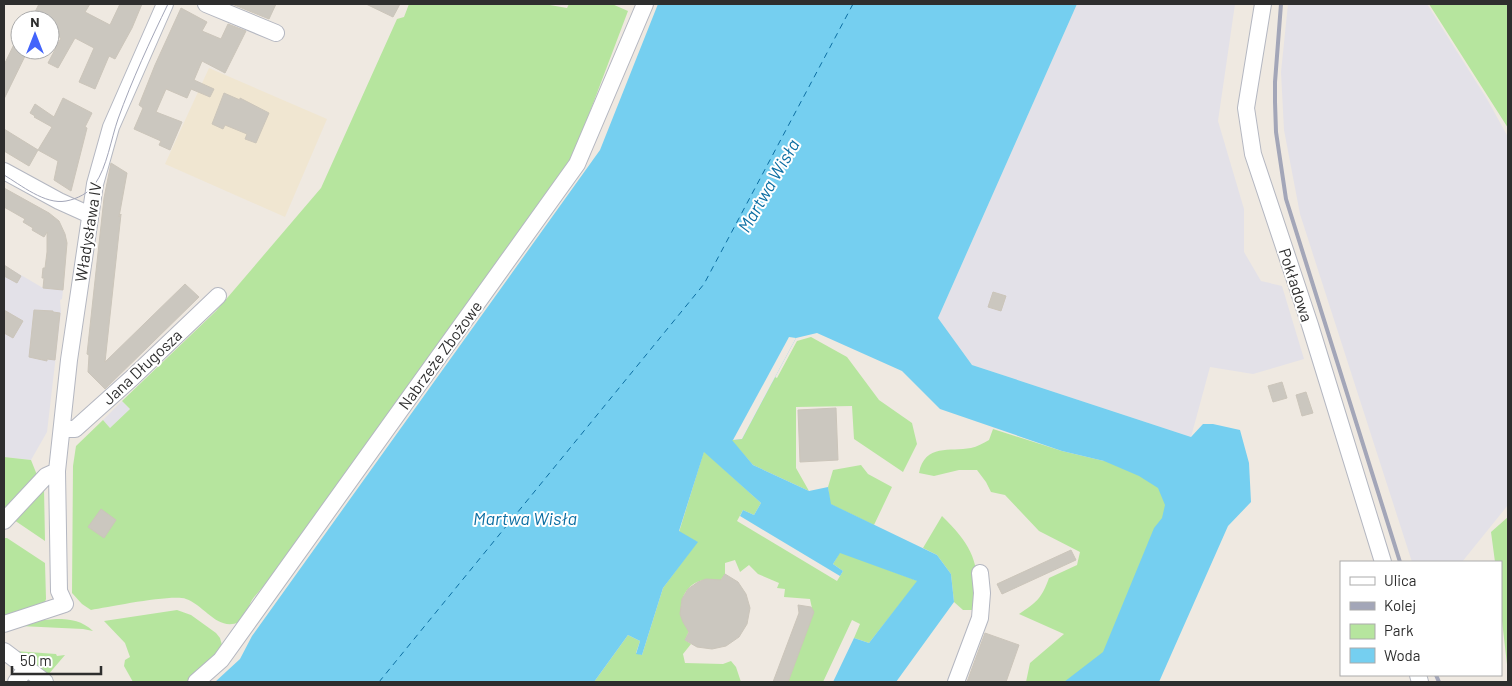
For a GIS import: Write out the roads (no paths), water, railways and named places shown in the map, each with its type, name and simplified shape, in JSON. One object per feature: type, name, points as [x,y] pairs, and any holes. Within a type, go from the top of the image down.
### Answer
[{"type":"street","name":"Władysława IV","points":[[4,624],[66,604],[59,592],[57,471],[70,353],[95,184],[111,127],[165,4]]},
{"type":"street","points":[[206,4],[276,33]]},
{"type":"street","name":"Nabrzeże Zbożowe","points":[[196,682],[221,660],[577,164],[645,4]]},
{"type":"street","name":"Pokładowa","points":[[1263,4],[1246,108],[1253,154],[1312,333],[1383,561]]},
{"type":"street","points":[[4,171],[59,201],[90,215]]},
{"type":"street","name":"Jana Długosza","points":[[63,428],[75,429],[218,296]]},
{"type":"street","points":[[4,521],[46,476],[57,471]]},
{"type":"street","points":[[956,682],[980,618],[982,594],[980,573]]},
{"type":"street","points":[[4,651],[45,682]]},
{"type":"street","points":[[16,682],[26,669]]},
{"type":"water","name":"Martwa Wisła","points":[[658,4],[1077,4],[938,318],[972,365],[1191,437],[1203,424],[1213,424],[1240,430],[1249,463],[1251,502],[1228,526],[1159,682],[1064,682],[1103,652],[1154,528],[1162,518],[1165,505],[1158,488],[1139,476],[1104,461],[1062,451],[940,409],[902,371],[817,333],[796,338],[742,439],[732,440],[753,465],[809,491],[828,487],[831,504],[937,555],[951,574],[954,602],[896,682],[833,682],[854,638],[869,643],[917,581],[840,553],[833,564],[843,571],[840,576],[740,516],[743,510],[754,515],[761,503],[704,452],[679,531],[698,542],[663,588],[642,655],[636,654],[640,641],[628,635],[594,682],[215,682],[240,659],[252,636],[600,150]]},
{"type":"tram line","points":[[4,175],[50,200],[66,201],[86,193],[92,187],[103,169],[129,90],[168,4]]},
{"type":"railway","points":[[1281,4],[1275,102],[1276,132],[1286,199],[1400,561]]},
{"type":"railway","points":[[1436,676],[1439,682]]}]
